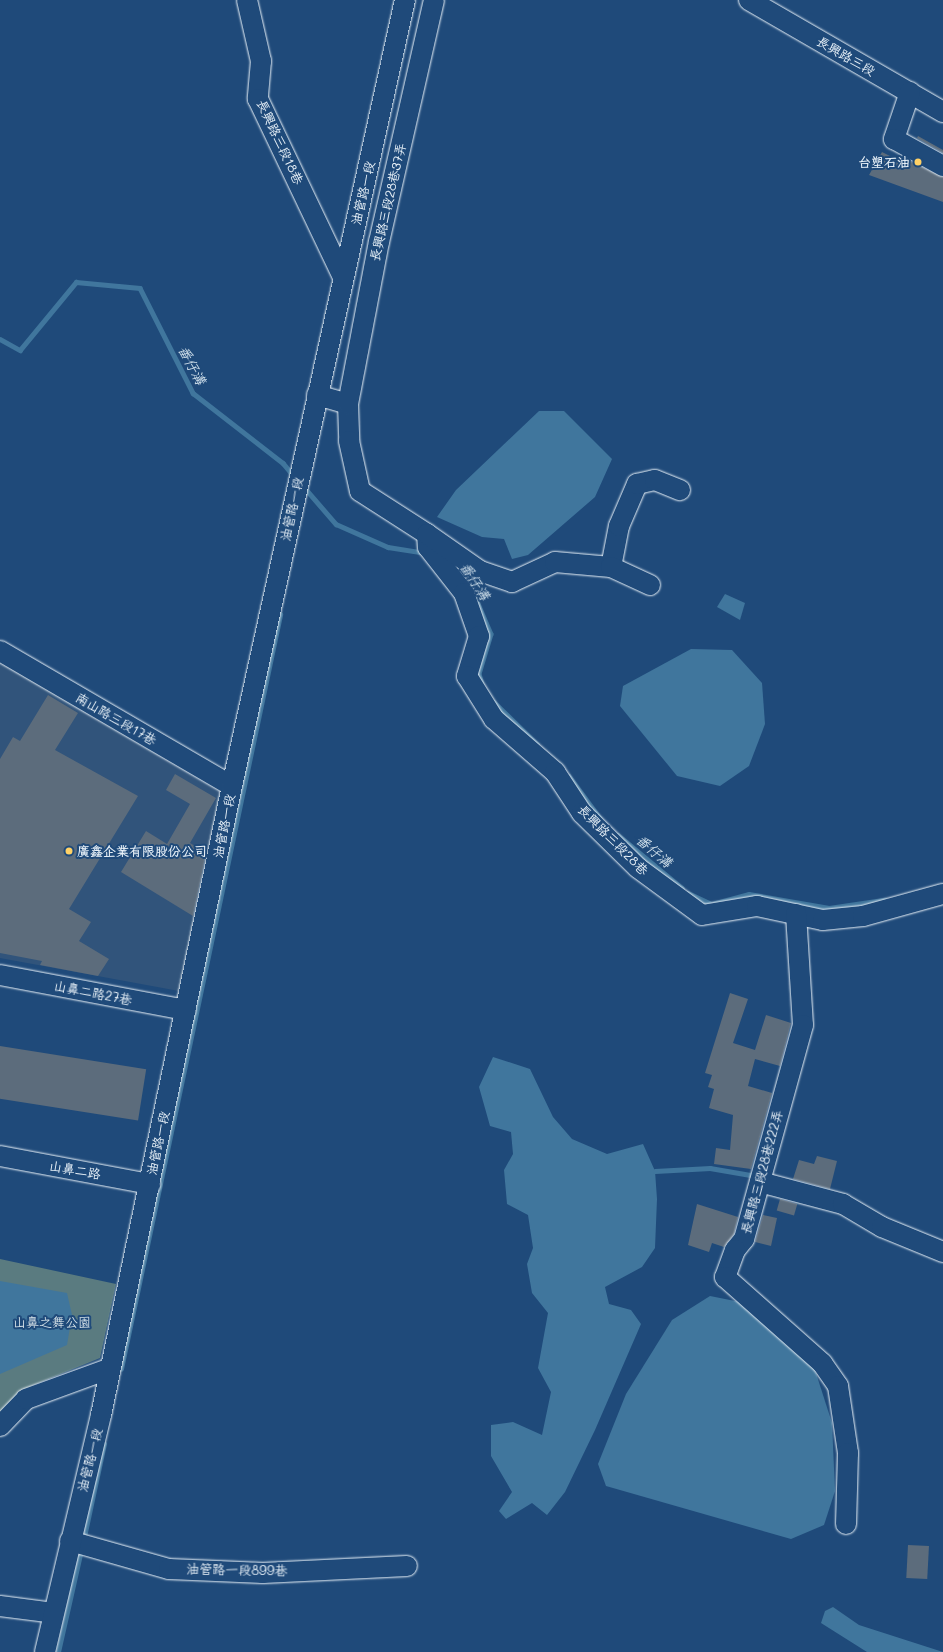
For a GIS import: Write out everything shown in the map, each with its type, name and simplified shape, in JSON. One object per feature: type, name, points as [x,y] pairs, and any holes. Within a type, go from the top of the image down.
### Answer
[{"type":"street","name":"長興路三段18巷","points":[[247,0],[261,60],[258,99],[343,277]]},
{"type":"street","name":"油管路一段","points":[[45,1652],[111,1368],[232,786],[405,0]]},
{"type":"street","name":"長興路三段28巷37弄","points":[[348,404],[379,242],[434,0]]},
{"type":"street","name":"長興路三段","points":[[749,0],[943,112]]},
{"type":"street","points":[[910,92],[894,139],[943,166]]},
{"type":"street","points":[[317,395],[348,404],[349,441],[360,491],[427,534],[480,571],[512,582],[555,562],[611,567],[650,585]]},
{"type":"street","points":[[611,567],[619,526],[637,484],[655,480],[680,490]]},
{"type":"street","name":"長興路三段28巷","points":[[427,534],[428,547],[464,593],[479,636],[467,676],[494,719],[555,772],[582,813],[638,868],[702,915],[757,906],[823,920],[863,916],[943,894]]},
{"type":"street","name":"南山路三段17巷","points":[[0,651],[232,786]]},
{"type":"street","name":"長興路三段28巷222弄","points":[[796,914],[803,1025],[744,1239],[735,1250],[725,1277],[822,1363],[838,1386],[848,1453],[846,1524]]},
{"type":"street","name":"山鼻二路27巷","points":[[0,975],[186,1010]]},
{"type":"street","name":"山鼻二路","points":[[0,1156],[150,1184]]},
{"type":"street","points":[[760,1182],[843,1204],[882,1227],[943,1252]]},
{"type":"street","points":[[0,1426],[26,1398],[111,1368]]},
{"type":"street","name":"油管路一段899巷","points":[[70,1541],[169,1569],[263,1573],[407,1566]]},
{"type":"street","points":[[0,1606],[54,1613]]},
{"type":"shaded area","points":[[539,411],[564,411],[612,459],[595,497],[528,555],[512,559],[504,539],[482,537],[437,517],[456,490]]},
{"type":"shaded area","points":[[725,594],[745,603],[740,620],[717,607]]},
{"type":"shaded area","points":[[691,649],[732,650],[762,683],[765,724],[749,766],[720,786],[677,776],[620,706],[623,686]]},
{"type":"shaded area","points":[[0,662],[221,792],[179,991],[0,958]]},
{"type":"shaded area","points":[[493,1057],[530,1069],[553,1117],[572,1139],[607,1154],[643,1144],[655,1171],[657,1199],[655,1248],[642,1267],[605,1287],[609,1304],[631,1310],[641,1324],[595,1430],[565,1492],[547,1515],[532,1503],[506,1519],[499,1511],[512,1492],[491,1456],[491,1425],[513,1422],[542,1435],[551,1392],[538,1368],[548,1313],[532,1293],[527,1264],[533,1248],[528,1215],[507,1204],[504,1170],[513,1154],[511,1132],[490,1126],[479,1087]]},
{"type":"shaded area","points":[[0,1281],[67,1293],[72,1315],[67,1345],[0,1374]]},
{"type":"shaded area","points":[[710,1296],[745,1303],[815,1370],[832,1423],[835,1491],[824,1525],[791,1539],[606,1486],[598,1464],[626,1394],[672,1320]]},
{"type":"shaded area","points":[[833,1607],[859,1625],[943,1652],[867,1652],[821,1623],[825,1611]]},
{"type":"green space","name":"山鼻之舞公園","points":[[0,1259],[116,1284],[100,1358],[31,1386],[0,1418]]},
{"type":"building","points":[[918,136],[943,150],[943,153],[917,138]]},
{"type":"building","points":[[882,152],[904,163],[906,159],[943,177],[943,202],[869,175]]},
{"type":"building","points":[[48,695],[78,713],[55,750],[138,796],[69,909],[91,922],[79,941],[109,959],[98,976],[40,965],[42,961],[0,953],[0,759],[13,737],[20,741]]},
{"type":"building","points":[[175,774],[216,798],[190,843],[206,853],[193,916],[121,872],[146,831],[167,844],[190,804],[166,790]]},
{"type":"building","points":[[730,993],[748,999],[733,1043],[755,1050],[766,1015],[791,1023],[780,1066],[755,1059],[748,1086],[772,1093],[751,1169],[714,1164],[716,1148],[730,1150],[733,1115],[709,1108],[714,1089],[708,1087],[712,1075],[705,1073]]},
{"type":"building","points":[[0,1046],[146,1069],[138,1121],[0,1099]]},
{"type":"building","points":[[817,1156],[837,1161],[830,1189],[793,1179],[799,1160],[814,1164]]},
{"type":"building","points":[[780,1199],[797,1204],[794,1215],[777,1211]]},
{"type":"building","points":[[697,1204],[738,1217],[734,1234],[724,1247],[712,1243],[709,1252],[688,1245]]},
{"type":"building","points":[[763,1215],[777,1218],[771,1246],[755,1242]]},
{"type":"building","points":[[908,1545],[929,1546],[927,1579],[906,1578]]},
{"type":"waterway","name":"番仔溝","points":[[0,339],[20,350],[76,282],[140,288],[193,393],[283,463],[294,476]]},
{"type":"waterway","name":"番仔溝","points":[[304,487],[336,524],[388,547],[425,553]]},
{"type":"waterway","name":"番仔溝","points":[[475,597],[491,634],[479,674],[482,684]]},
{"type":"waterway","points":[[121,1369],[280,615]]},
{"type":"waterway","name":"番仔溝","points":[[494,702],[537,744]]},
{"type":"waterway","name":"番仔溝","points":[[569,776],[600,818]]},
{"type":"waterway","name":"番仔溝","points":[[618,835],[682,888]]},
{"type":"waterway","name":"番仔溝","points":[[688,893],[712,904],[749,894],[829,908],[884,900]]},
{"type":"waterway","points":[[655,1171],[710,1168],[757,1176]]},
{"type":"waterway","points":[[84,1537],[104,1444]]},
{"type":"waterway","points":[[58,1652],[81,1550]]},
{"type":"place","name":"台塑石油","points":[[918,162]]},
{"type":"place","name":"廣鑫企業有限股份公司","points":[[69,851]]}]
